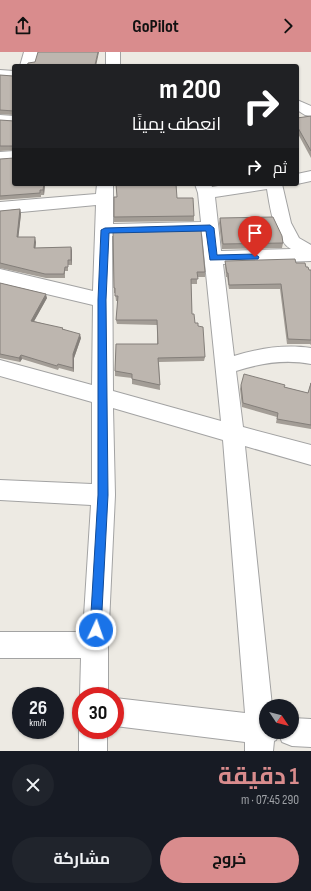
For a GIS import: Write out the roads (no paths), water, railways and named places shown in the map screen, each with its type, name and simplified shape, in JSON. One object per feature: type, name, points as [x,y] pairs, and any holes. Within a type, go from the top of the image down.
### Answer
[{"type":"street","points":[[28,64],[31,52]]},
{"type":"street","points":[[113,52],[113,64]]},
{"type":"street","points":[[0,74],[12,75]]},
{"type":"street","points":[[0,119],[12,120]]},
{"type":"street","points":[[0,156],[12,156]]},
{"type":"street","points":[[299,179],[311,176]]},
{"type":"street","points":[[240,186],[205,189],[233,432],[259,705]]},
{"type":"street","points":[[274,186],[282,223],[292,242],[311,254]]},
{"type":"street","points":[[0,208],[105,192],[102,300],[103,495],[94,687]]},
{"type":"street","points":[[105,230],[210,228]]},
{"type":"street","points":[[213,258],[311,254]]},
{"type":"street","points":[[0,276],[102,300]]},
{"type":"street","points":[[226,367],[259,356],[285,353],[311,356]]},
{"type":"street","points":[[0,368],[311,455]]},
{"type":"street","points":[[0,490],[103,495]]},
{"type":"street","points":[[0,645],[95,645]]},
{"type":"street","points":[[124,714],[259,736]]},
{"type":"street","points":[[299,733],[311,734]]},
{"type":"street","points":[[93,739],[93,751]]}]
